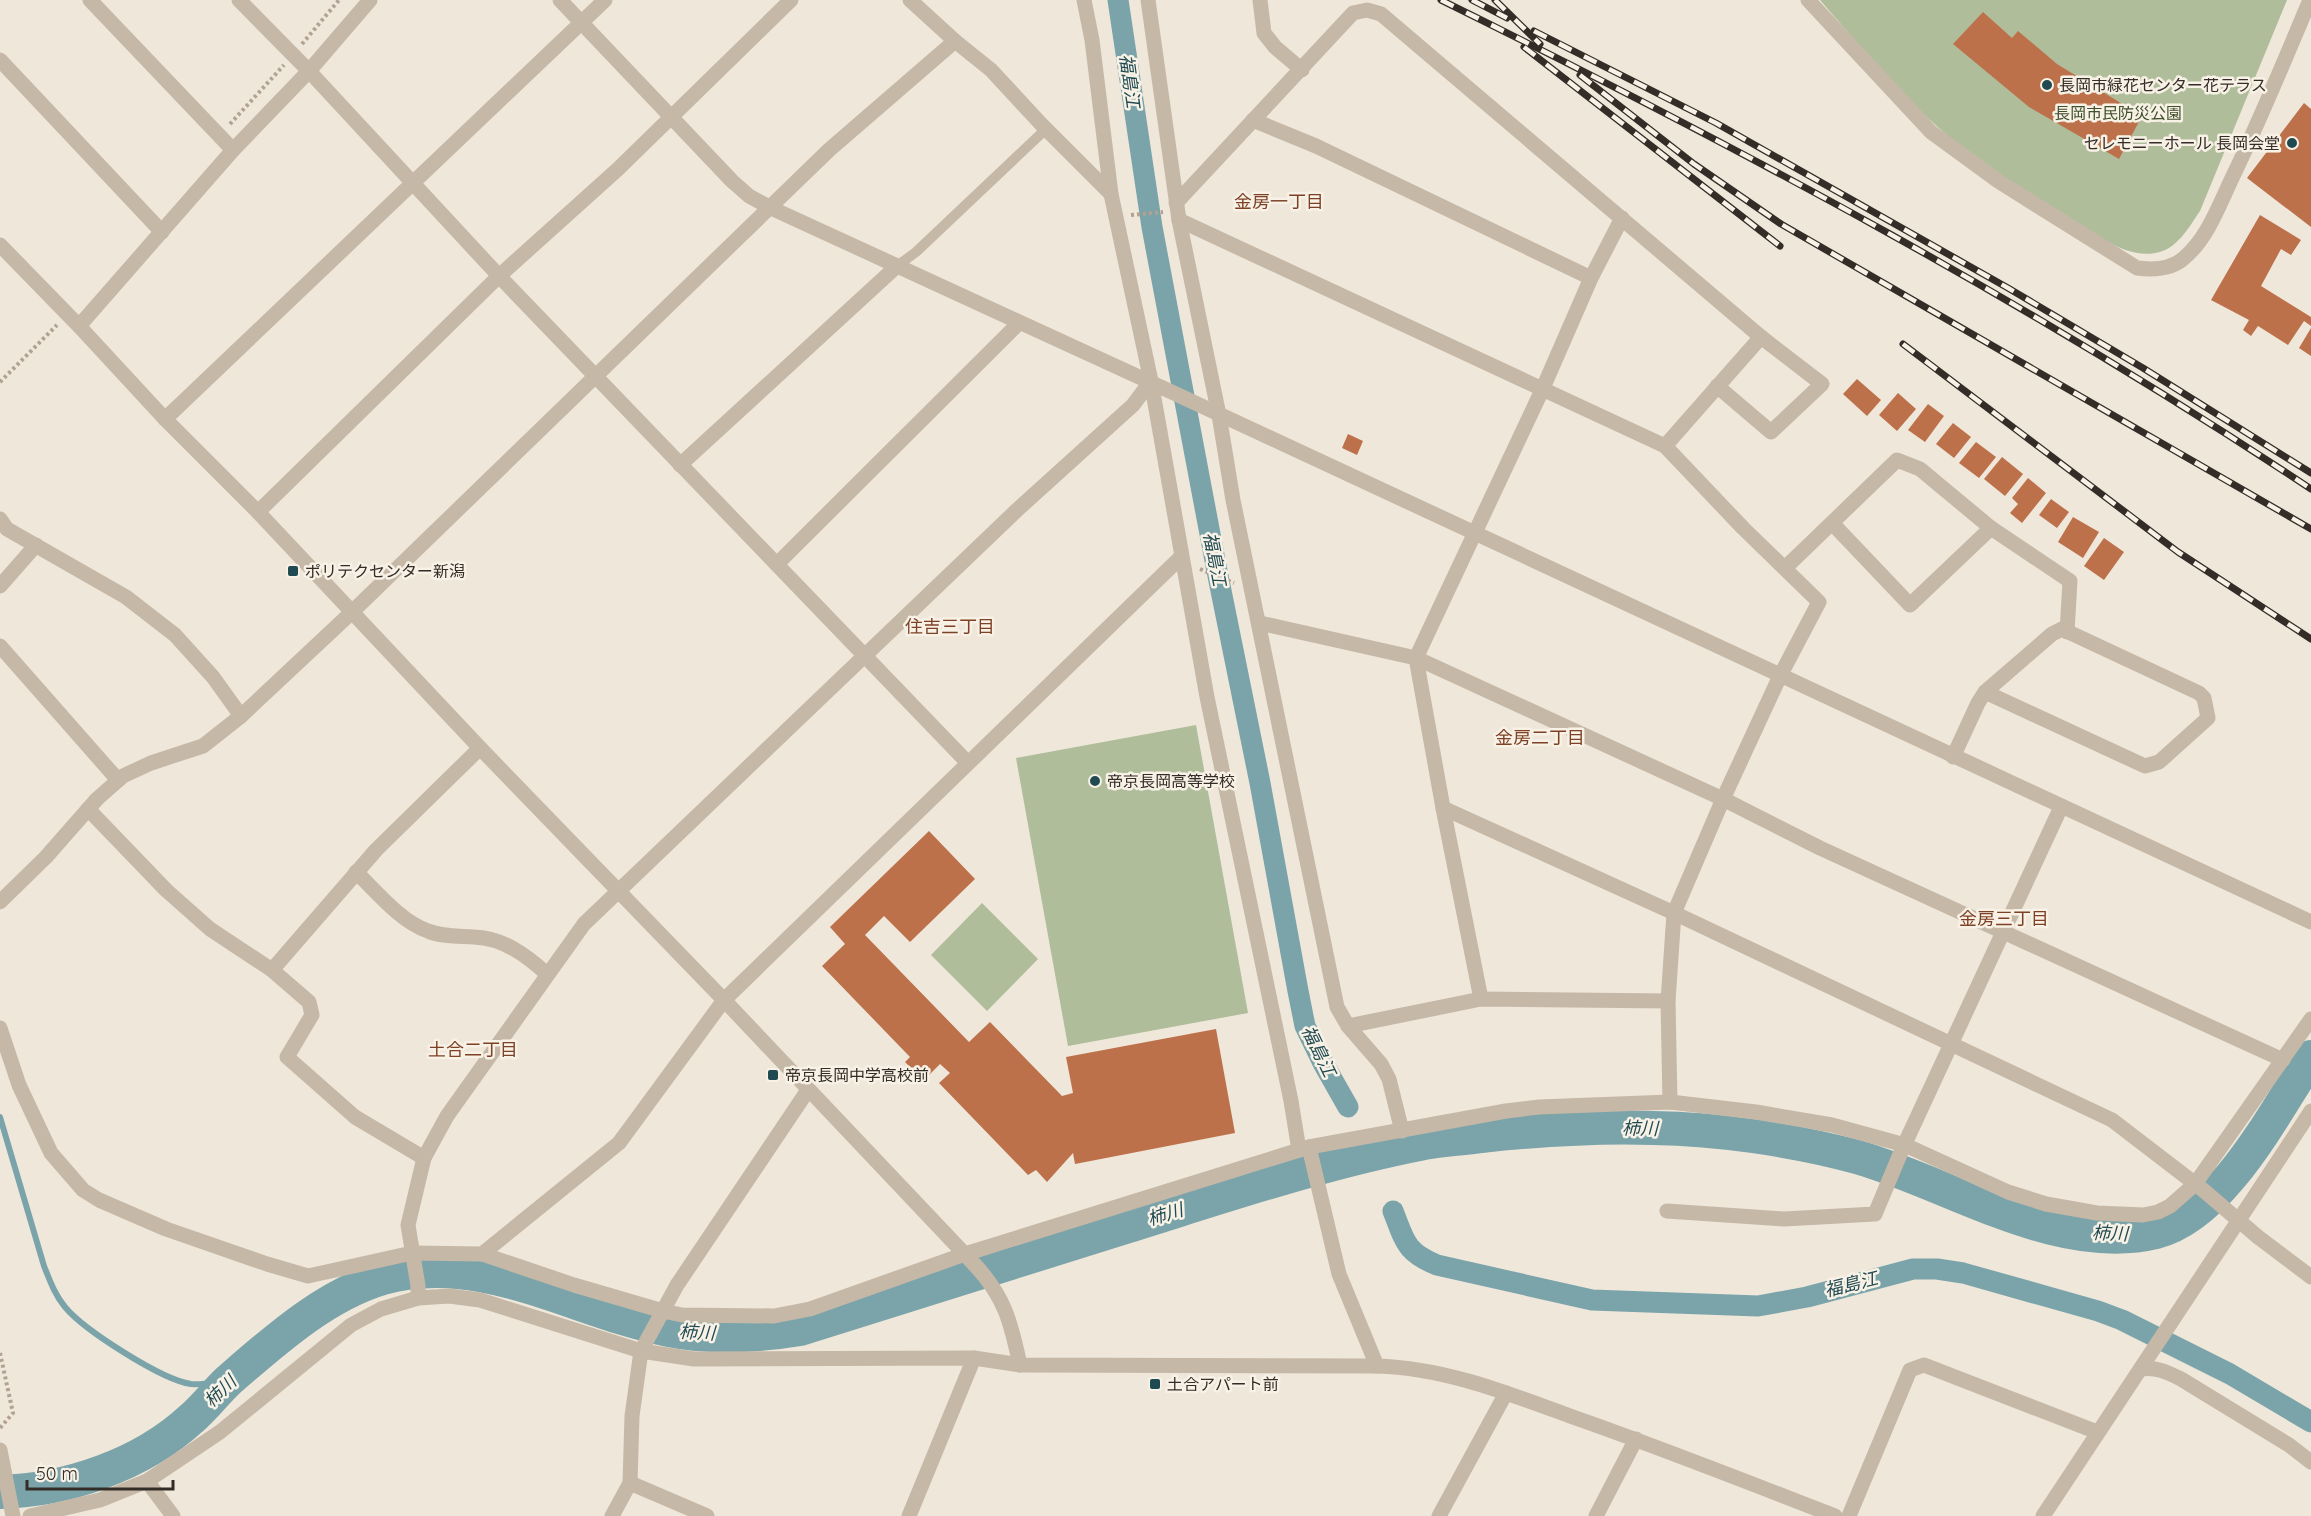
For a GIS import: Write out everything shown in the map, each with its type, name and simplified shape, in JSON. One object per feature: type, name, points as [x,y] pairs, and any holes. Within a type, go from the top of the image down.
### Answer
[{"type":"street","points":[[90,0],[233,150]]},
{"type":"street","points":[[239,0],[291,56],[309,71],[499,276],[967,762]]},
{"type":"street","points":[[79,326],[233,150],[309,71],[370,0]]},
{"type":"street","points":[[560,0],[748,196],[2311,922]]},
{"type":"street","points":[[165,419],[605,0]]},
{"type":"street","points":[[258,512],[499,276],[618,169],[791,0]]},
{"type":"street","points":[[910,0],[955,41],[991,69],[1111,195]]},
{"type":"street","points":[[1084,0],[1092,40],[1111,195],[1157,385],[1181,557],[1207,697],[1291,1101],[1318,1189],[1339,1274],[1377,1366]]},
{"type":"street","points":[[1148,0],[1174,211],[1219,415],[1233,500],[1337,1007],[1348,1026],[1382,1064],[1389,1079],[1402,1131]]},
{"type":"street","points":[[1260,0],[1264,33],[1275,47],[1302,70]]},
{"type":"street","points":[[1808,0],[1931,132],[1998,181],[2137,268],[2155,270],[2182,260],[2193,250],[2215,215],[2270,95],[2310,0]]},
{"type":"street","points":[[1174,211],[1253,120],[1353,13],[1367,10],[1381,14],[1761,337],[1822,384],[1771,432],[1717,386]]},
{"type":"street","points":[[0,902],[118,780],[152,763],[203,747],[241,716],[352,612],[829,150],[955,41]]},
{"type":"street","points":[[0,60],[162,232]]},
{"type":"street","points":[[1253,120],[1316,146],[1591,278]]},
{"type":"street","points":[[1174,211],[1665,446],[1819,602],[1780,676],[1723,799],[1674,913],[1668,1001],[1670,1102]]},
{"type":"street","points":[[1481,999],[1416,658],[1543,388],[1591,278],[1622,218]]},
{"type":"street","points":[[0,245],[165,419],[258,512],[480,748],[724,1000],[970,1260],[996,1292],[1006,1311],[1020,1365]]},
{"type":"street","points":[[680,465],[897,266]]},
{"type":"street","points":[[777,564],[1020,323]]},
{"type":"street","points":[[1665,446],[1761,337]]},
{"type":"street","points":[[418,1292],[408,1225],[424,1158],[447,1116],[584,924],[1017,510],[1157,385]]},
{"type":"street","points":[[1785,568],[1897,460],[1920,470],[1991,528],[2070,581],[2067,632]]},
{"type":"street","points":[[0,519],[7,529],[126,597],[175,635],[213,677],[241,716]]},
{"type":"street","points":[[1832,524],[1910,605],[1991,528]]},
{"type":"street","points":[[0,586],[36,545]]},
{"type":"street","points":[[482,1254],[619,1143],[724,1000],[1181,557]]},
{"type":"street","points":[[1260,623],[1416,658],[1723,799],[1820,848],[2283,1060]]},
{"type":"street","points":[[1953,757],[1985,692],[2052,634],[2062,629],[2199,693],[2204,698],[2208,718],[2159,762],[2145,766],[1985,692]]},
{"type":"street","points":[[0,646],[118,780]]},
{"type":"street","points":[[272,970],[376,850],[480,748]]},
{"type":"street","points":[[1667,1211],[1784,1219],[1875,1214],[1887,1183],[2061,807]]},
{"type":"street","points":[[1443,808],[1674,913],[2112,1120],[2311,1277]]},
{"type":"street","points":[[88,809],[166,890],[210,929],[272,970],[309,1002],[312,1015],[287,1057],[355,1117],[424,1158]]},
{"type":"street","points":[[357,872],[401,914],[428,932],[501,942],[526,956],[547,974]]},
{"type":"street","points":[[1348,1026],[1481,999],[1668,1001]]},
{"type":"street","points":[[0,1028],[19,1084],[51,1153],[83,1190],[99,1200],[166,1229],[308,1276],[414,1257],[482,1254],[574,1285],[663,1311],[682,1315],[774,1316],[810,1309],[970,1260],[1306,1150],[1506,1111],[1539,1107],[1670,1102],[1832,1125],[1903,1149],[2008,1192],[2046,1204],[2076,1210],[2143,1215],[2170,1206],[2198,1186],[2311,1019]]},
{"type":"street","points":[[612,1516],[630,1483],[632,1416],[641,1351],[706,1240],[808,1090]]},
{"type":"street","points":[[2043,1516],[2174,1319],[2231,1216],[2311,1111]]},
{"type":"street","points":[[30,1516],[100,1500],[147,1480],[220,1432],[351,1325],[418,1292],[480,1300],[641,1351],[694,1359],[974,1358],[1020,1365],[1377,1366],[1422,1370],[1474,1382],[1506,1393],[1636,1439],[1835,1516]]},
{"type":"street","points":[[909,1516],[974,1358]]},
{"type":"street","points":[[1849,1516],[1910,1370],[1924,1365],[2097,1432]]},
{"type":"street","points":[[2141,1369],[2163,1370],[2181,1379],[2289,1445],[2311,1462]]},
{"type":"street","points":[[1439,1516],[1506,1393]]},
{"type":"street","points":[[1596,1516],[1636,1439]]},
{"type":"street","points":[[0,1450],[11,1509]]},
{"type":"street","points":[[147,1480],[173,1516]]},
{"type":"street","points":[[630,1483],[707,1516]]},
{"type":"lane","points":[[897,266],[916,252],[1046,129]]},
{"type":"path","points":[[1133,215],[1174,211]]},
{"type":"path","points":[[1202,569],[1235,584]]},
{"type":"path","points":[[0,1353],[13,1413],[0,1428]]},
{"type":"green space","name":"長岡市民防災公園","points":[[1820,0],[2287,0],[2200,211],[2176,243],[2163,251],[2144,254],[2121,248],[2099,237],[1969,153],[1909,99]]},
{"type":"green space","points":[[1196,725],[1248,1013],[1068,1046],[1016,758]]},
{"type":"green space","points":[[982,903],[1038,959],[987,1011],[931,955]]},
{"type":"building","name":"長岡市緑花センター花テラス","points":[[1983,12],[2012,38],[2018,31],[2057,64],[2142,116],[2119,159],[2029,107],[1953,44]]},
{"type":"building","name":"セレモニーホール 長岡会堂","points":[[2304,103],[2311,109],[2311,227],[2247,178]]},
{"type":"building","points":[[2260,215],[2301,240],[2291,255],[2281,249],[2261,286],[2311,317],[2311,326],[2304,321],[2288,345],[2258,326],[2251,336],[2243,330],[2249,320],[2211,300]]},
{"type":"building","points":[[2311,328],[2311,356],[2299,348]]},
{"type":"building","points":[[1857,379],[1881,400],[1867,416],[1843,394]]},
{"type":"building","points":[[1898,393],[1916,409],[1897,431],[1879,415]]},
{"type":"building","points":[[1928,404],[1944,416],[1925,442],[1908,430]]},
{"type":"building","points":[[1953,423],[1971,437],[1954,458],[1936,444]]},
{"type":"building","points":[[1348,434],[1363,441],[1357,455],[1342,448]]},
{"type":"building","points":[[1976,442],[1996,457],[1979,478],[1959,463]]},
{"type":"building","points":[[2002,457],[2023,474],[2005,496],[1984,479]]},
{"type":"building","points":[[2028,478],[2046,493],[2022,523],[2010,513],[2018,504],[2012,498]]},
{"type":"building","points":[[2051,499],[2069,512],[2057,528],[2039,515]]},
{"type":"building","points":[[2073,517],[2099,532],[2083,558],[2058,542]]},
{"type":"building","points":[[2104,538],[2124,552],[2104,580],[2084,566]]},
{"type":"building","points":[[929,831],[975,879],[910,942],[884,916],[865,935],[969,1042],[990,1022],[1062,1096],[1073,1093],[1066,1057],[1216,1029],[1235,1133],[1075,1164],[1073,1153],[1047,1182],[1036,1170],[1028,1175],[939,1083],[950,1073],[940,1064],[928,1076],[920,1068],[915,1072],[905,1062],[910,1057],[822,966],[845,944],[830,927]]},
{"type":"waterway","name":"福島江","points":[[1118,0],[1152,227],[1305,1026],[1348,1107]]},
{"type":"waterway","name":"柿川","points":[[0,1492],[51,1486],[77,1480],[102,1472],[149,1450],[191,1419],[229,1380],[301,1321],[341,1296],[383,1278],[420,1271],[456,1272],[492,1277],[634,1321],[685,1333],[751,1335],[800,1329],[1272,1181],[1347,1160],[1438,1141],[1588,1128],[1678,1129],[1730,1133],[1857,1157],[2043,1226],[2081,1234],[2119,1237],[2156,1232],[2180,1222],[2203,1205],[2225,1183],[2264,1132],[2311,1057]]},
{"type":"waterway","points":[[0,1117],[44,1266],[65,1307],[89,1328],[124,1353],[162,1374],[191,1384],[229,1381]]},
{"type":"waterway","name":"福島江","points":[[1393,1211],[1400,1230],[1412,1250],[1437,1265],[1592,1300],[1758,1306],[1807,1297],[1913,1269],[1937,1269],[1963,1273],[2098,1311],[2122,1320],[2230,1374],[2311,1422]]},
{"type":"railway","points":[[1441,0],[1774,171],[1993,292],[2206,421],[2311,489]]},
{"type":"railway","points":[[1472,0],[1507,18]]},
{"type":"railway","points":[[1495,0],[1540,44]]},
{"type":"railway","points":[[1534,31],[1716,123],[2008,288],[2143,368],[2311,473]]},
{"type":"railway","points":[[1524,47],[1780,246]]},
{"type":"railway","points":[[1580,75],[1694,164],[1781,224],[2311,529]]},
{"type":"railway","points":[[1903,344],[2178,552],[2311,639]]},
{"type":"place","name":"長岡市緑花センター花テラス","points":[[2047,85]]},
{"type":"place","name":"セレモニーホール 長岡会堂","points":[[2292,143]]},
{"type":"place","name":"ポリテクセンター新潟","points":[[293,571]]},
{"type":"place","name":"帝京長岡高等学校","points":[[1095,781]]},
{"type":"place","name":"帝京長岡中学高校前","points":[[773,1075]]},
{"type":"place","name":"土合アパート前","points":[[1155,1384]]},
{"type":"district","name":"金房一丁目","points":[[1279,201]]},
{"type":"district","name":"住吉三丁目","points":[[950,626]]},
{"type":"district","name":"金房二丁目","points":[[1540,737]]},
{"type":"district","name":"金房三丁目","points":[[2004,918]]},
{"type":"district","name":"土合二丁目","points":[[473,1049]]}]
